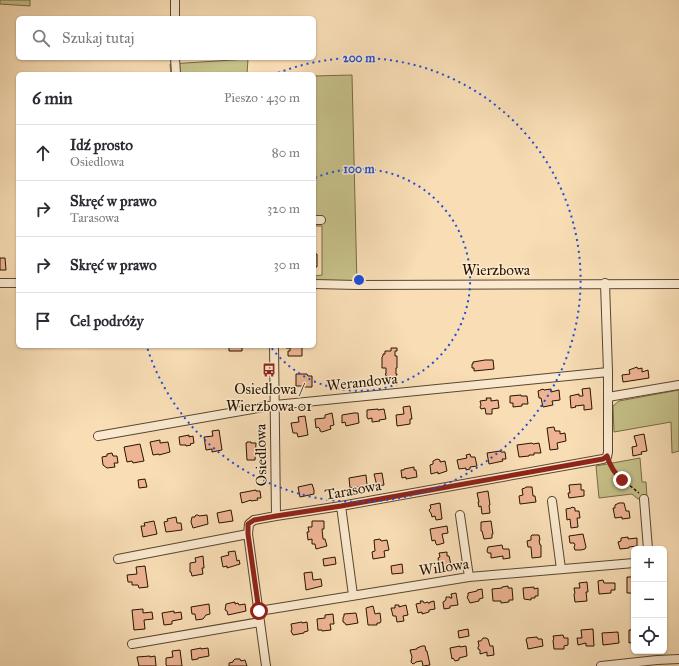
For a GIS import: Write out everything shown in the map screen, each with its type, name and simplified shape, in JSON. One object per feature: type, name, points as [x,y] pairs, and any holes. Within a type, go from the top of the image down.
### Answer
[{"type":"street","points":[[175,0],[175,16]]},
{"type":"street","points":[[175,60],[176,72]]},
{"type":"street","points":[[0,283],[16,283]]},
{"type":"street","name":"Wierzbowa","points":[[316,284],[679,284]]},
{"type":"street","points":[[605,284],[608,372],[608,452],[605,458]]},
{"type":"street","name":"Osiedlowa","points":[[274,348],[276,516]]},
{"type":"street","name":"Werandowa","points":[[98,436],[275,405],[608,372]]},
{"type":"street","points":[[608,397],[679,385]]},
{"type":"street","name":"Tarasowa","points":[[248,534],[248,524],[254,520],[341,506],[605,458]]},
{"type":"street","points":[[644,499],[648,546]]},
{"type":"street","points":[[552,501],[561,569]]},
{"type":"street","points":[[341,506],[353,595]]},
{"type":"street","points":[[460,515],[469,577]]},
{"type":"street","points":[[118,559],[248,534],[266,666]]},
{"type":"street","name":"Willowa","points":[[259,611],[469,577],[631,563]]},
{"type":"street","points":[[132,644],[260,622]]},
{"type":"street","points":[[657,654],[657,660]]},
{"type":"street","points":[[601,666],[679,659]]},
{"type":"path","points":[[605,458],[617,475],[635,489],[644,499]]},
{"type":"shaded area","points":[[0,0],[30,0],[30,6],[0,4]]},
{"type":"shaded area","points":[[248,60],[247,72],[171,72],[170,64]]},
{"type":"shaded area","points":[[352,75],[357,285],[316,284],[316,276],[322,275],[322,226],[316,226],[316,76]]},
{"type":"shaded area","points":[[679,390],[679,451],[672,453],[671,422],[614,432],[613,406],[619,401]]},
{"type":"shaded area","points":[[640,458],[642,482],[646,482],[647,497],[638,499],[632,494],[599,498],[596,466]]},
{"type":"building","points":[[316,254],[317,254],[316,267]]},
{"type":"building","points":[[0,258],[5,258],[6,270],[0,270]]},
{"type":"building","points":[[229,348],[242,348],[242,351],[229,351]]},
{"type":"building","points":[[290,348],[302,348],[302,356],[288,356],[288,351],[290,351]]},
{"type":"building","points":[[391,348],[397,348],[397,351],[395,351],[395,356],[397,356],[397,375],[396,378],[386,378],[386,368],[382,368],[382,357],[383,354],[385,354],[385,351],[391,351]]},
{"type":"building","points":[[493,360],[494,369],[474,371],[474,368],[472,368],[473,362]]},
{"type":"building","points":[[637,367],[638,369],[642,368],[642,372],[648,370],[649,378],[623,382],[622,375],[630,374],[629,370]]},
{"type":"building","points":[[296,374],[307,374],[308,376],[312,376],[312,387],[296,386]]},
{"type":"building","points":[[590,388],[592,409],[584,410],[584,405],[571,408],[570,396],[579,394],[579,396],[583,396],[582,389]]},
{"type":"building","points":[[543,389],[551,389],[551,392],[559,390],[560,400],[552,401],[553,405],[543,407],[538,391]]},
{"type":"building","points":[[510,396],[527,396],[528,404],[513,407],[513,403],[510,403]]},
{"type":"building","points":[[486,398],[491,398],[491,401],[498,400],[499,408],[492,409],[492,414],[486,414],[485,408],[481,409],[480,407],[480,401],[487,400]]},
{"type":"building","points":[[410,406],[412,419],[410,419],[410,424],[397,426],[396,415],[404,414],[403,407]]},
{"type":"building","points":[[384,409],[386,419],[372,422],[372,418],[368,419],[367,417],[367,410]]},
{"type":"building","points":[[332,413],[334,425],[330,426],[331,429],[322,432],[318,427],[316,428],[315,419],[325,418],[325,415]]},
{"type":"building","points":[[358,413],[359,423],[346,426],[345,422],[342,423],[342,415]]},
{"type":"building","points":[[305,416],[308,435],[298,437],[297,433],[293,433],[291,423],[299,422],[298,417]]},
{"type":"building","points":[[554,427],[555,431],[560,431],[560,434],[565,433],[566,441],[557,443],[558,449],[550,450],[547,428]]},
{"type":"building","points":[[219,430],[222,450],[212,452],[212,449],[206,450],[204,437],[213,436],[212,431]]},
{"type":"building","points":[[644,434],[647,451],[633,456],[632,447],[637,446],[634,436]]},
{"type":"building","points":[[189,435],[189,437],[193,436],[194,443],[186,446],[180,445],[179,437]]},
{"type":"building","points":[[160,440],[160,443],[168,442],[170,452],[153,455],[150,442]]},
{"type":"building","points":[[247,442],[256,443],[255,460],[247,460]]},
{"type":"building","points":[[539,443],[541,453],[534,453],[534,455],[519,457],[517,445]]},
{"type":"building","points":[[140,444],[144,461],[133,463],[132,461],[127,462],[124,447]]},
{"type":"building","points":[[500,451],[505,452],[506,459],[489,464],[487,453]]},
{"type":"building","points":[[112,453],[113,456],[117,456],[118,463],[114,463],[115,467],[107,468],[103,465],[102,457]]},
{"type":"building","points":[[470,454],[471,457],[475,457],[477,466],[470,467],[470,469],[466,470],[466,468],[459,469],[457,460],[467,458],[466,455]]},
{"type":"building","points":[[437,459],[440,460],[440,462],[445,461],[447,471],[438,474],[438,472],[431,474],[430,465]]},
{"type":"building","points":[[414,467],[417,477],[406,479],[406,477],[402,478],[401,470]]},
{"type":"building","points":[[382,473],[384,485],[377,486],[374,474]]},
{"type":"building","points":[[366,475],[367,485],[350,488],[349,478]]},
{"type":"building","points":[[145,479],[147,487],[139,488],[138,480]]},
{"type":"building","points":[[312,484],[314,494],[300,497],[298,487]]},
{"type":"building","points":[[581,484],[581,490],[584,490],[584,496],[569,498],[569,485]]},
{"type":"building","points":[[532,487],[533,496],[535,496],[536,502],[520,504],[519,496],[523,495],[522,489]]},
{"type":"building","points":[[256,490],[260,491],[261,498],[242,503],[240,493]]},
{"type":"building","points":[[488,491],[490,513],[482,514],[481,506],[479,507],[477,493]]},
{"type":"building","points":[[440,503],[442,519],[436,520],[435,516],[432,517],[429,510],[431,508],[430,505]]},
{"type":"building","points":[[624,503],[626,511],[629,511],[630,518],[615,518],[613,508],[615,508],[615,505]]},
{"type":"building","points":[[572,507],[575,508],[575,511],[579,511],[580,518],[577,518],[578,527],[571,528],[570,519],[567,520],[566,509]]},
{"type":"building","points":[[231,510],[233,521],[219,523],[217,513]]},
{"type":"building","points":[[196,515],[207,515],[208,524],[193,528],[191,522],[192,517],[195,517]]},
{"type":"building","points":[[176,517],[177,523],[181,523],[182,530],[166,532],[164,522],[168,521],[167,519]]},
{"type":"building","points":[[154,521],[157,534],[143,537],[141,526],[145,526],[144,523]]},
{"type":"building","points":[[312,521],[324,521],[324,529],[322,529],[323,539],[325,539],[327,546],[316,549],[315,544],[312,544],[312,539],[308,540],[308,527],[312,527]]},
{"type":"building","points":[[491,521],[493,534],[492,538],[484,539],[481,531],[481,522]]},
{"type":"building","points":[[447,526],[448,533],[442,534],[444,543],[437,545],[435,540],[432,541],[430,529]]},
{"type":"building","points":[[583,534],[586,547],[585,549],[575,550],[575,545],[574,543],[570,543],[569,536]]},
{"type":"building","points":[[532,535],[539,535],[541,557],[532,558],[531,547],[528,547],[527,541],[531,540]]},
{"type":"building","points":[[621,538],[637,538],[637,546],[620,549],[618,542],[621,541]]},
{"type":"building","points":[[380,539],[381,541],[387,540],[389,550],[384,551],[385,557],[373,559],[372,552],[375,551],[374,540]]},
{"type":"building","points":[[502,545],[503,549],[509,549],[510,558],[503,559],[503,556],[491,558],[491,553],[488,553],[487,551],[488,547]]},
{"type":"building","points":[[235,551],[237,561],[239,560],[240,564],[227,568],[227,566],[223,567],[221,557],[229,555],[228,552]]},
{"type":"building","points":[[447,552],[451,565],[442,567],[442,564],[439,564],[439,553]]},
{"type":"building","points":[[203,556],[203,574],[192,576],[190,572],[190,563],[196,562],[195,558]]},
{"type":"building","points":[[335,557],[336,564],[324,566],[323,559]]},
{"type":"building","points":[[402,564],[403,573],[392,574],[391,566]]},
{"type":"building","points":[[145,566],[148,587],[139,588],[138,585],[132,585],[132,582],[128,582],[127,575],[137,574],[136,567]]},
{"type":"building","points":[[312,572],[313,580],[321,579],[322,586],[306,590],[304,573]]},
{"type":"building","points":[[627,577],[631,577],[631,593],[627,593]]},
{"type":"building","points":[[603,580],[604,583],[615,583],[615,590],[611,590],[611,593],[599,594],[598,581]]},
{"type":"building","points":[[587,582],[587,601],[575,602],[574,588],[580,588],[579,583]]},
{"type":"building","points":[[508,586],[508,588],[512,588],[513,600],[501,603],[501,601],[493,601],[492,589]]},
{"type":"building","points":[[534,587],[534,589],[538,588],[538,596],[531,598],[531,600],[524,599],[523,588]]},
{"type":"building","points":[[482,589],[483,598],[479,599],[479,601],[470,603],[467,597],[468,593]]},
{"type":"building","points":[[456,593],[458,605],[450,606],[450,608],[444,609],[443,602],[445,601],[446,597],[452,598],[451,594]]},
{"type":"building","points":[[420,601],[430,603],[434,601],[435,609],[429,610],[429,612],[422,614],[422,612],[418,613],[416,604],[421,603]]},
{"type":"building","points":[[235,602],[235,604],[238,603],[239,605],[245,604],[246,611],[228,615],[227,611],[225,610],[226,604]]},
{"type":"building","points":[[209,604],[210,614],[206,615],[203,619],[196,620],[195,614],[192,614],[191,607]]},
{"type":"building","points":[[395,605],[399,605],[399,607],[406,605],[408,615],[403,616],[404,621],[397,622],[396,616],[393,616],[391,608],[395,608]]},
{"type":"building","points":[[373,606],[375,614],[380,613],[381,621],[380,623],[377,623],[377,625],[368,625],[366,608]]},
{"type":"building","points":[[143,609],[143,613],[152,612],[153,619],[144,620],[145,629],[134,630],[132,610]]},
{"type":"building","points":[[174,611],[174,613],[181,612],[182,619],[172,621],[172,624],[164,625],[162,613]]},
{"type":"building","points":[[356,613],[358,623],[346,625],[343,622],[344,614]]},
{"type":"building","points":[[333,614],[334,624],[330,624],[331,630],[318,630],[317,619],[325,618],[325,615]]},
{"type":"building","points":[[307,622],[308,631],[293,635],[291,631],[291,624]]},
{"type":"building","points":[[468,629],[469,636],[459,638],[458,631]]},
{"type":"building","points":[[593,629],[594,646],[586,646],[586,643],[578,645],[577,638],[582,638],[581,630]]},
{"type":"building","points":[[629,630],[631,630],[631,643],[629,643]]},
{"type":"building","points":[[618,632],[619,643],[603,645],[602,633]]},
{"type":"building","points":[[563,635],[564,638],[568,638],[568,645],[564,646],[564,649],[554,649],[553,636]]},
{"type":"building","points":[[537,637],[538,639],[542,639],[543,646],[528,649],[527,638]]},
{"type":"building","points":[[483,638],[488,639],[490,646],[493,646],[494,655],[487,656],[487,652],[480,654],[480,650],[478,649],[478,641],[481,641]]},
{"type":"building","points":[[425,646],[430,665],[423,666],[422,661],[413,664],[411,662],[412,657],[410,650],[417,649]]},
{"type":"building","points":[[466,646],[467,656],[459,658],[459,660],[455,661],[453,658],[452,659],[450,648]]},
{"type":"building","points":[[208,648],[209,656],[192,660],[191,650]]},
{"type":"building","points":[[180,650],[182,666],[167,666],[166,658],[173,657],[172,651]]},
{"type":"building","points":[[155,656],[156,666],[139,666],[137,657]]},
{"type":"building","points":[[235,659],[240,659],[241,661],[245,660],[247,666],[229,666],[229,663],[233,662]]},
{"type":"place","name":"Osiedlowa / Wierzbowa 01","points":[[269,370]]},
{"type":"route","points":[[259,611],[248,534],[248,524],[254,520],[603,459],[607,456],[612,469],[622,480]]}]
